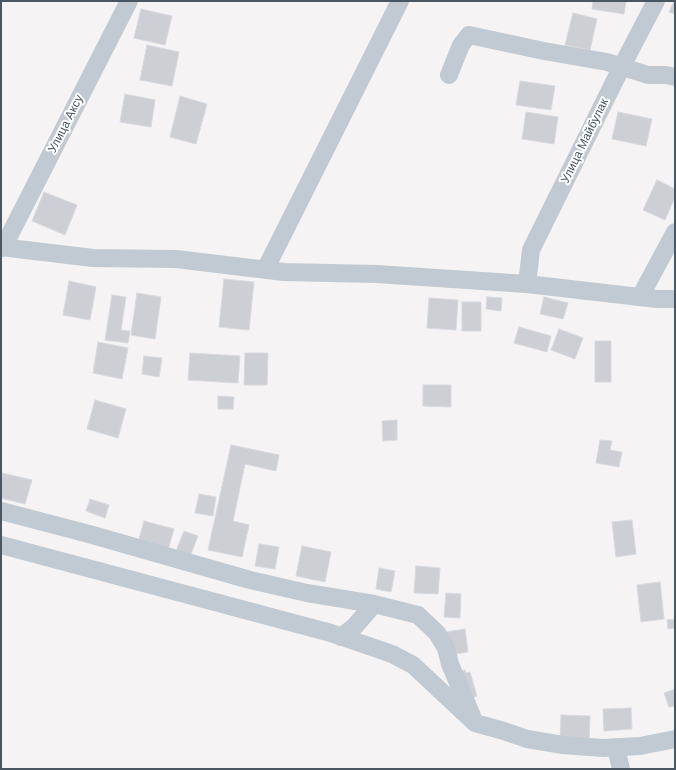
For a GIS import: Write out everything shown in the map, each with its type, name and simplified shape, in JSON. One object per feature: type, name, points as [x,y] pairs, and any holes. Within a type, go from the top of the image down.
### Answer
[{"type":"street","name":"Улица Аксу","points":[[2,248],[128,1]]},
{"type":"street","points":[[265,270],[400,1]]},
{"type":"street","name":"Улица Майбулак","points":[[526,284],[531,250],[622,66],[656,1]]},
{"type":"street","points":[[449,75],[461,45],[469,35],[544,51],[607,62],[648,75],[675,77]]},
{"type":"street","points":[[640,297],[675,232]]},
{"type":"street","points":[[2,248],[93,258],[176,259],[284,272],[377,274],[526,284],[640,297],[675,299]]},
{"type":"street","points":[[2,515],[89,534],[250,580],[306,593],[374,604],[418,615],[438,633],[446,648],[450,664],[475,723]]},
{"type":"street","points":[[1,545],[341,637],[392,654],[413,665],[475,723],[527,739],[564,745],[603,748],[640,746],[675,739]]},
{"type":"street","points":[[341,637],[355,626],[374,604]]},
{"type":"street","points":[[413,665],[432,667],[450,664]]},
{"type":"street","points":[[616,747],[621,769]]},
{"type":"building","points":[[593,1],[626,1],[624,14],[592,9]]},
{"type":"building","points":[[675,1],[675,14],[669,12]]},
{"type":"building","points":[[141,9],[172,16],[165,45],[134,38]]},
{"type":"building","points":[[573,13],[597,19],[590,50],[565,45]]},
{"type":"building","points":[[147,45],[179,52],[172,86],[140,80]]},
{"type":"building","points":[[520,81],[555,86],[551,110],[516,105]]},
{"type":"building","points":[[125,94],[155,100],[151,127],[120,122]]},
{"type":"building","points":[[180,96],[207,104],[196,144],[170,137]]},
{"type":"building","points":[[526,112],[558,117],[554,144],[522,139]]},
{"type":"building","points":[[618,112],[652,119],[646,146],[612,139]]},
{"type":"building","points":[[657,180],[675,189],[675,197],[665,220],[643,210]]},
{"type":"building","points":[[44,192],[77,205],[65,235],[32,221]]},
{"type":"building","points":[[224,279],[254,282],[249,330],[219,327]]},
{"type":"building","points":[[69,281],[96,287],[90,320],[63,315]]},
{"type":"building","points":[[137,293],[161,297],[155,339],[131,335]]},
{"type":"building","points":[[112,295],[126,297],[121,330],[130,331],[128,343],[105,340]]},
{"type":"building","points":[[487,297],[502,298],[501,311],[486,309]]},
{"type":"building","points":[[544,297],[568,303],[563,319],[540,314]]},
{"type":"building","points":[[429,298],[458,300],[456,330],[427,328]]},
{"type":"building","points":[[462,302],[481,302],[481,331],[462,331]]},
{"type":"building","points":[[519,327],[551,336],[547,352],[514,343]]},
{"type":"building","points":[[559,329],[583,338],[575,359],[551,350]]},
{"type":"building","points":[[595,341],[611,341],[611,382],[595,382]]},
{"type":"building","points":[[98,342],[128,348],[122,379],[93,373]]},
{"type":"building","points":[[190,353],[240,356],[238,383],[188,380]]},
{"type":"building","points":[[245,353],[268,353],[267,385],[244,385]]},
{"type":"building","points":[[144,356],[162,358],[159,377],[142,374]]},
{"type":"building","points":[[423,385],[451,385],[451,407],[423,406]]},
{"type":"building","points":[[218,396],[234,397],[233,409],[218,409]]},
{"type":"building","points":[[95,400],[126,409],[118,438],[87,429]]},
{"type":"building","points":[[397,420],[397,440],[383,441],[382,421]]},
{"type":"building","points":[[600,440],[612,441],[610,450],[622,452],[619,467],[596,463]]},
{"type":"building","points":[[231,445],[279,455],[276,471],[245,464],[233,521],[249,525],[242,557],[208,550]]},
{"type":"building","points":[[2,473],[32,480],[25,504],[1,498]]},
{"type":"building","points":[[199,494],[216,497],[213,516],[195,513]]},
{"type":"building","points":[[90,499],[109,505],[105,518],[86,511]]},
{"type":"building","points":[[632,520],[636,554],[616,557],[612,522]]},
{"type":"building","points":[[144,521],[174,529],[168,550],[138,543]]},
{"type":"building","points":[[184,531],[198,536],[190,556],[176,551]]},
{"type":"building","points":[[259,544],[279,547],[275,569],[255,566]]},
{"type":"building","points":[[302,546],[331,552],[325,582],[296,576]]},
{"type":"building","points":[[416,566],[440,568],[438,594],[414,593]]},
{"type":"building","points":[[379,568],[395,571],[391,592],[376,589]]},
{"type":"building","points":[[660,582],[664,619],[641,622],[637,585]]},
{"type":"building","points":[[446,593],[461,594],[460,618],[444,617]]},
{"type":"building","points":[[675,619],[675,628],[668,629],[667,620]]},
{"type":"building","points":[[465,629],[468,652],[449,655],[446,632]]},
{"type":"building","points":[[465,670],[466,673],[470,672],[477,696],[467,700],[458,672]]},
{"type":"building","points":[[675,689],[675,706],[669,707],[664,693]]},
{"type":"building","points":[[631,708],[632,729],[604,731],[603,709]]},
{"type":"building","points":[[561,715],[590,716],[589,742],[560,741]]}]
